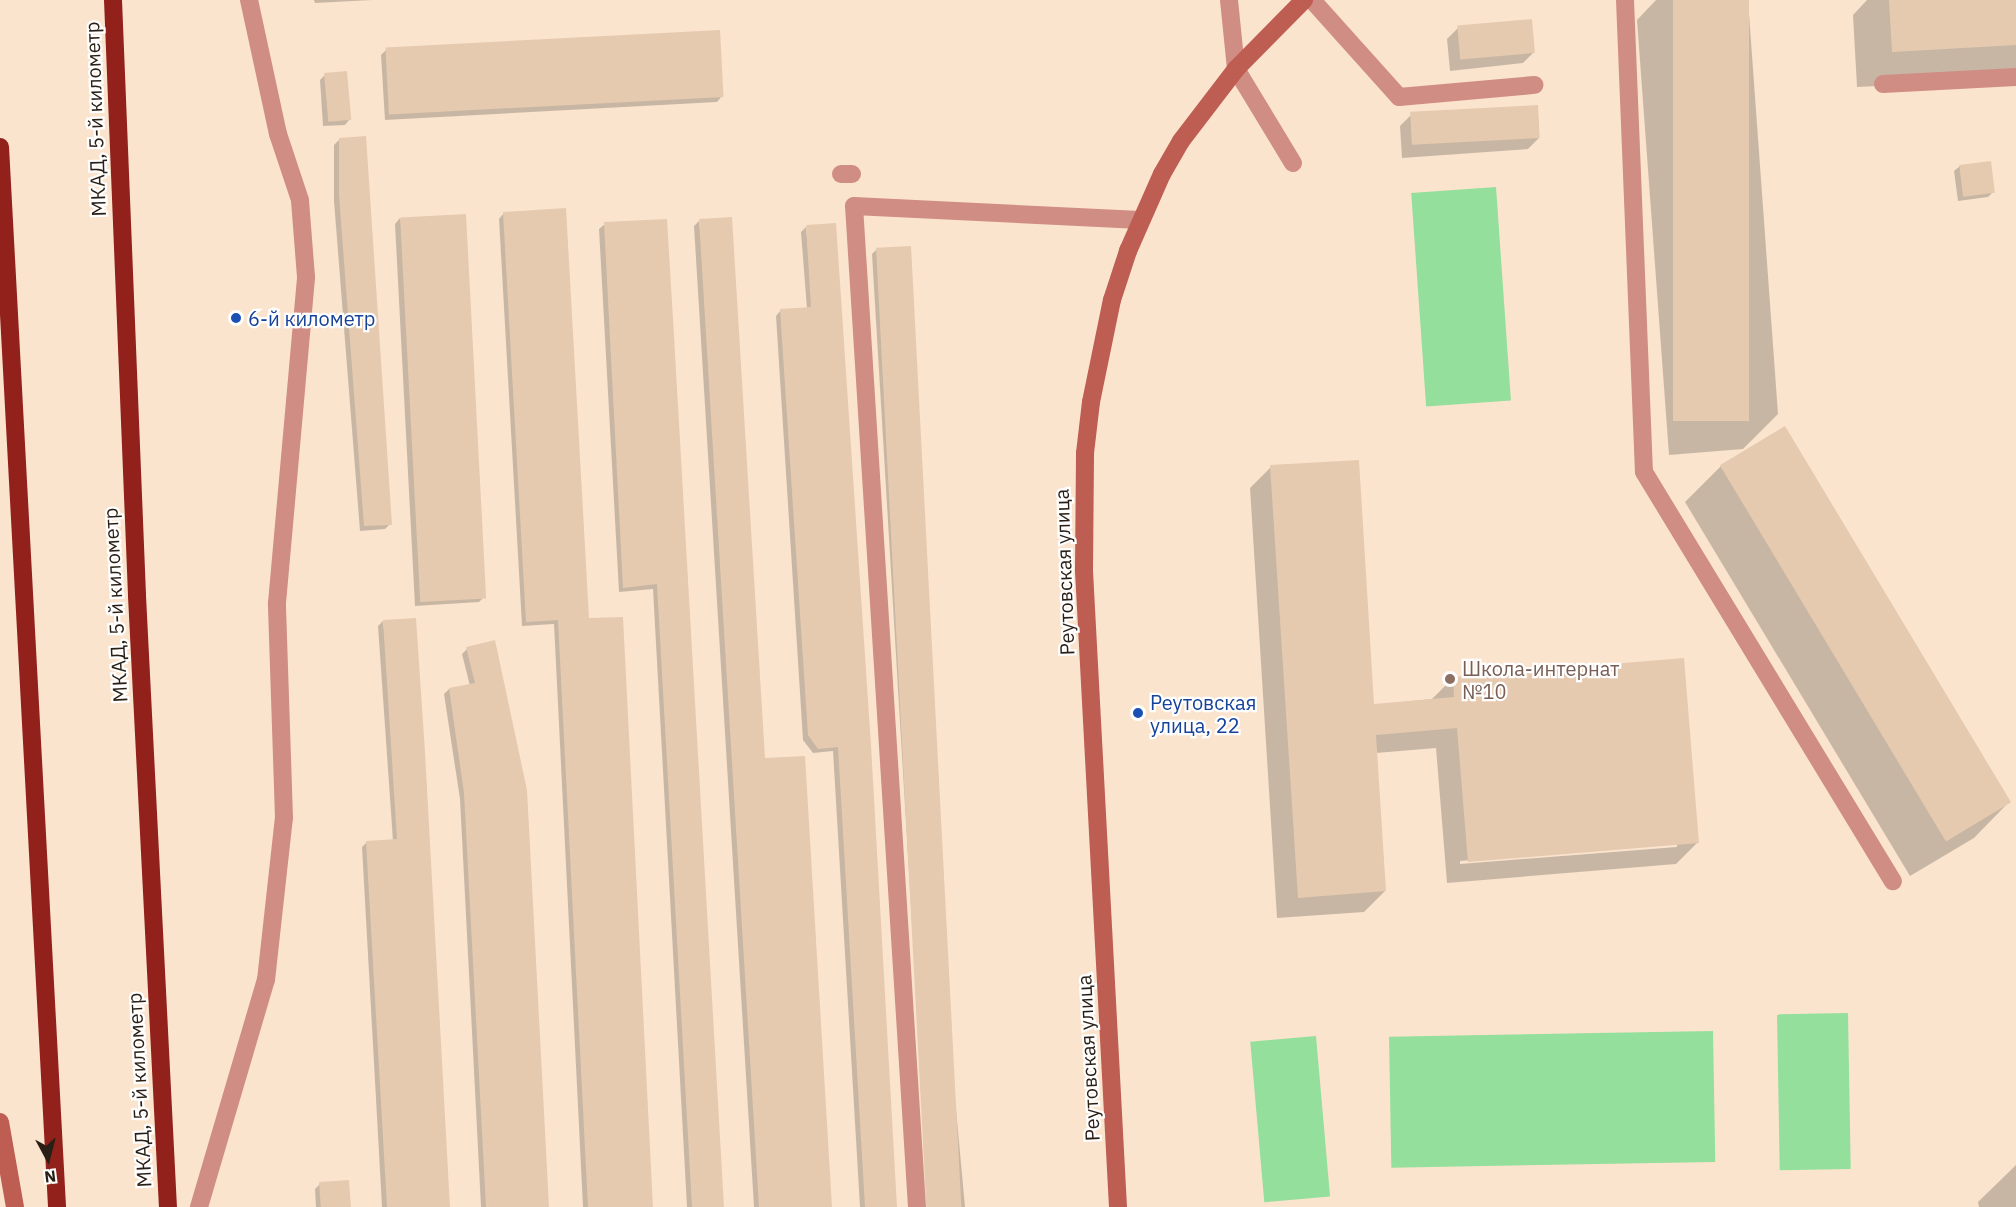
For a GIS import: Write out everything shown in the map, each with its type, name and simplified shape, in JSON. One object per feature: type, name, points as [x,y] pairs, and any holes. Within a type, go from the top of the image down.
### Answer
[{"type":"highway","name":"МКАД, 5-й километр","points":[[113,0],[137,596],[168,1207]]},
{"type":"highway","points":[[0,147],[57,1207]]},
{"type":"street","name":"Реутовская улица","points":[[1118,1207],[1083,510],[1085,453],[1100,348],[1140,220],[1181,141],[1236,69],[1304,0]]},
{"type":"street","points":[[0,1122],[15,1207]]},
{"type":"lane","points":[[199,1207],[266,980],[284,818],[277,603],[306,278],[300,200],[278,134],[249,0]]},
{"type":"lane","points":[[1229,0],[1236,69],[1293,163]]},
{"type":"lane","points":[[1312,0],[1399,97],[1534,86]]},
{"type":"lane","points":[[1624,0],[1644,472],[1893,881]]},
{"type":"lane","points":[[1883,84],[2016,77]]},
{"type":"lane","points":[[917,1207],[854,206],[1140,220]]},
{"type":"green space","points":[[1496,187],[1511,400],[1426,406],[1411,193]]},
{"type":"green space","points":[[1848,1013],[1851,1169],[1780,1170],[1777,1014]]},
{"type":"green space","points":[[1713,1031],[1715,1162],[1391,1168],[1389,1037]]},
{"type":"green space","points":[[1316,1036],[1330,1196],[1264,1202],[1250,1042]]},
{"type":"building","points":[[1673,0],[1749,0],[1749,421],[1673,421]]},
{"type":"building","points":[[1889,0],[2016,0],[2016,45],[1892,52]]},
{"type":"building","points":[[1532,19],[1535,53],[1460,59],[1457,26]]},
{"type":"building","points":[[720,30],[724,97],[389,114],[385,48]]},
{"type":"building","points":[[347,71],[351,120],[328,122],[324,73]]},
{"type":"building","points":[[1538,105],[1540,138],[1412,145],[1410,112]]},
{"type":"building","points":[[366,136],[392,525],[364,526],[339,195],[339,138]]},
{"type":"building","points":[[1991,161],[1995,193],[1963,197],[1959,165]]},
{"type":"building","points":[[566,208],[589,618],[623,617],[653,1207],[588,1207],[558,620],[526,622],[503,212]]},
{"type":"building","points":[[466,214],[486,598],[420,602],[400,217]]},
{"type":"building","points":[[732,217],[765,758],[805,756],[832,1207],[759,1207],[699,219]]},
{"type":"building","points":[[667,219],[724,1207],[692,1207],[657,584],[623,588],[604,222]]},
{"type":"building","points":[[836,223],[871,745],[897,1207],[865,1207],[838,747],[818,749],[808,735],[780,309],[811,307],[806,225]]},
{"type":"building","points":[[911,246],[961,1207],[926,1207],[876,248]]},
{"type":"building","points":[[1785,426],[2011,802],[1946,841],[1720,465]]},
{"type":"building","points":[[1359,460],[1374,704],[1454,697],[1453,677],[1684,658],[1699,843],[1468,862],[1457,728],[1376,735],[1386,891],[1298,898],[1270,465]]},
{"type":"building","points":[[416,618],[450,1207],[387,1207],[366,841],[397,839],[383,620]]},
{"type":"building","points":[[495,640],[527,790],[549,1207],[486,1207],[464,793],[449,688],[475,683],[466,647]]},
{"type":"building","points":[[349,1180],[351,1207],[321,1207],[319,1182]]},
{"type":"place","name":"6-й километр","points":[[236,318]]},
{"type":"place","name":"Школа-интернат №10","points":[[1450,679]]},
{"type":"place","name":"Реутовская улица, 22","points":[[1138,713]]}]
